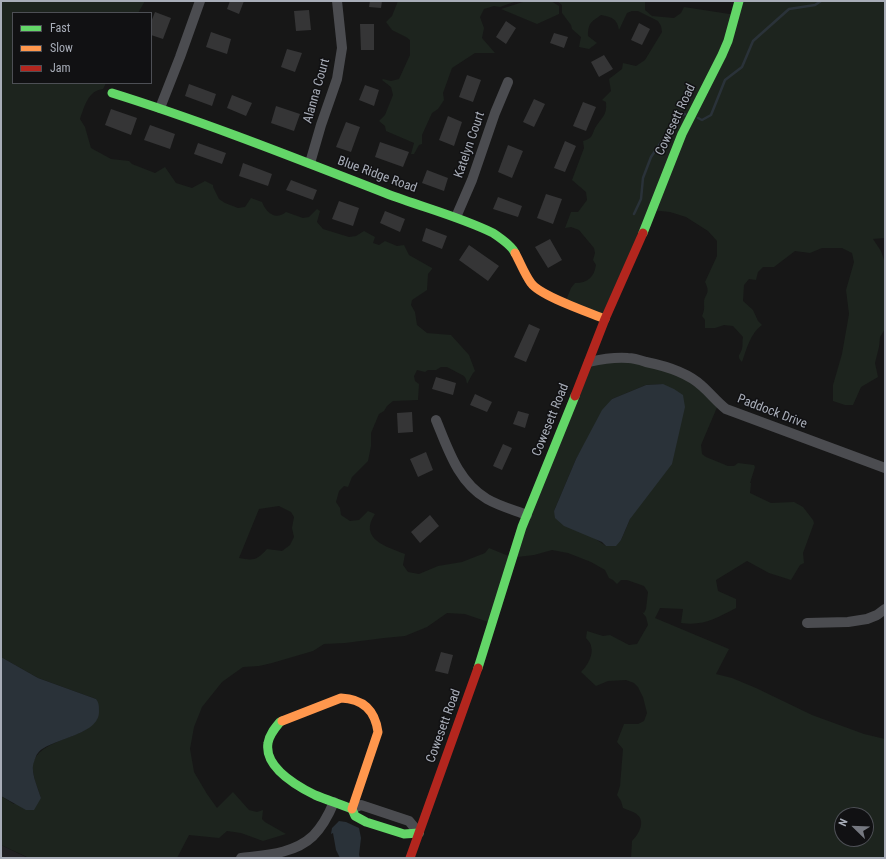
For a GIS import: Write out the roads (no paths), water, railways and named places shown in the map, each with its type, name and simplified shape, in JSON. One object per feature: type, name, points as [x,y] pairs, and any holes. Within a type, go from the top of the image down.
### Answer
[{"type":"street","points":[[160,108],[200,1]]},
{"type":"street","name":"Alanna Court","points":[[310,164],[321,125],[337,79],[342,48],[337,1]]},
{"type":"street","name":"Cowesett Road","points":[[410,858],[476,675],[527,515],[564,426],[605,319],[644,230],[682,134],[693,109],[728,41],[739,1]]},
{"type":"street","name":"Katelyn Court","points":[[456,217],[472,180],[495,112],[508,82]]},
{"type":"street","name":"Blue Ridge Road","points":[[112,93],[160,108],[387,194],[456,217],[494,234],[513,249],[531,284],[542,292],[565,303],[605,319]]},
{"type":"street","name":"Paddock Drive","points":[[589,362],[612,358],[630,358],[681,372],[702,386],[718,403],[726,409],[885,468]]},
{"type":"street","points":[[436,420],[456,467],[470,485],[487,499],[527,515]]},
{"type":"street","points":[[807,624],[848,622],[867,619],[877,615],[885,609]]},
{"type":"street","points":[[419,833],[404,834],[366,822],[355,816],[352,809],[378,732],[374,715],[360,702],[341,698],[280,722],[275,727],[268,741],[268,749],[270,758],[275,767],[285,777],[310,793],[352,809],[361,805],[409,820],[419,833]]},
{"type":"street","points":[[241,858],[279,853],[305,842],[314,835],[321,826],[328,816],[334,802]]},
{"type":"waterway","points":[[698,118],[702,120],[711,115],[725,80],[742,67],[753,41],[789,9],[815,5],[821,1]]},
{"type":"waterway","points":[[634,214],[641,199],[643,178],[651,157],[678,117],[685,114]]}]
